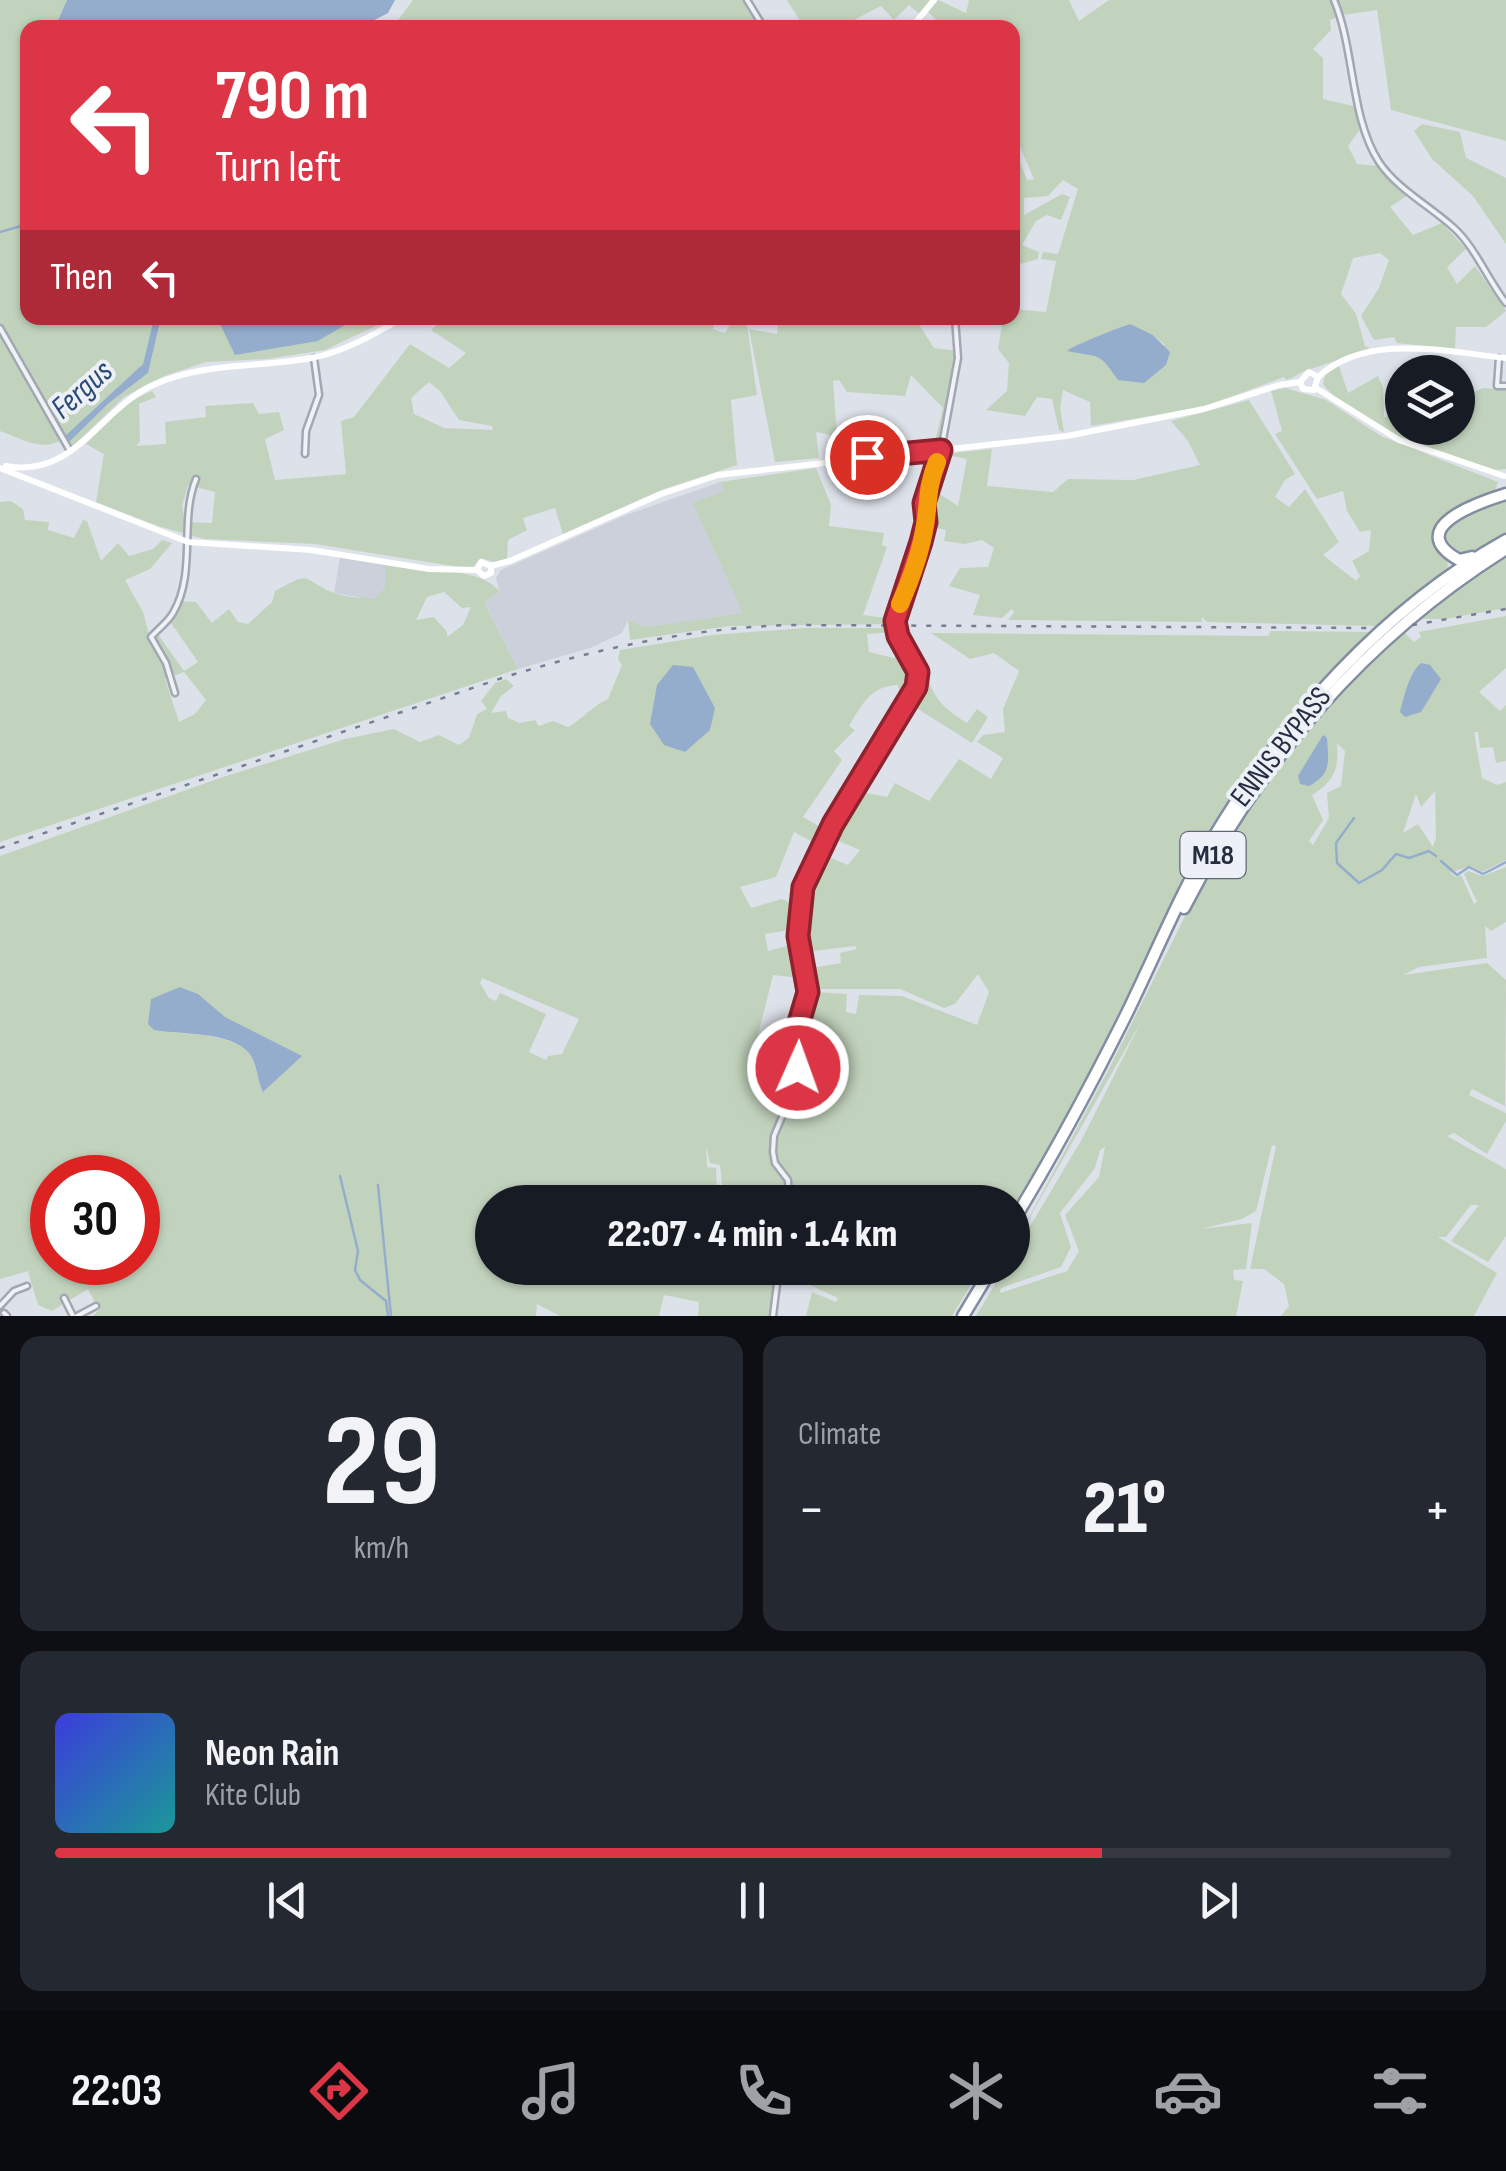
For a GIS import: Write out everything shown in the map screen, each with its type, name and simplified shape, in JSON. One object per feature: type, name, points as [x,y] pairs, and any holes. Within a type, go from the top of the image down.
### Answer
[{"type":"highway","points":[[1502,545],[1459,560],[1443,546],[1440,532],[1453,514],[1505,484]]},
{"type":"highway","points":[[1438,584],[1452,569],[1438,538],[1442,520],[1494,494],[1505,484]]},
{"type":"highway","name":"ENNIS BYPASS","points":[[1030,1191],[1091,1083],[1195,870],[1249,783],[1297,719],[1344,668],[1438,584],[1502,545]]},
{"type":"highway","name":"ENNIS BYPASS","points":[[1030,1201],[1120,1039],[1220,842],[1285,746],[1360,662],[1502,545]]},
{"type":"highway","points":[[960,1316],[979,1285]]},
{"type":"main road","points":[[918,20],[934,0]]},
{"type":"main road","points":[[15,472],[47,466],[118,406],[172,376],[218,367],[314,358],[363,340],[390,325]]},
{"type":"main road","points":[[1316,388],[1318,378],[1348,358],[1388,349],[1502,358]]},
{"type":"main road","points":[[0,468],[188,542],[311,550],[429,568],[478,570],[486,576],[492,566],[531,553],[662,494],[718,475],[1033,441],[1204,409],[1279,384],[1300,382],[1308,372],[1318,378]]},
{"type":"main road","points":[[1300,382],[1306,390],[1316,388],[1400,440],[1505,484]]},
{"type":"street","points":[[1334,0],[1350,48],[1363,125],[1378,161],[1392,178],[1462,236],[1506,303]]},
{"type":"street","points":[[788,1185],[772,1152],[774,1136],[797,1081],[792,1046],[808,992],[798,936],[803,887],[833,824],[916,687],[918,672],[898,636],[895,621],[921,542],[926,522],[924,503],[941,450],[958,358],[956,325]]},
{"type":"street","points":[[0,328],[69,449]]},
{"type":"street","points":[[305,454],[306,431],[319,395],[314,358]]},
{"type":"street","points":[[1502,358],[1497,386],[1506,386]]},
{"type":"street","points":[[175,693],[166,663],[151,638],[173,613],[188,542],[188,500],[196,479]]},
{"type":"street","points":[[773,1316],[777,1285]]},
{"type":"street","points":[[0,1306],[14,1291],[27,1286]]},
{"type":"street","points":[[64,1298],[75,1316],[96,1306]]},
{"type":"shaded area","points":[[720,482],[779,608],[647,627],[628,620],[622,633],[590,648],[518,669],[484,601],[500,592],[496,578],[501,570],[626,515]]},
{"type":"shaded area","points":[[340,557],[385,565],[385,587],[375,600],[334,593]]},
{"type":"green space","points":[[0,0],[67,0],[58,20],[20,20],[20,325],[152,325],[143,364],[65,437],[0,323]]},
{"type":"green space","points":[[413,0],[744,0],[757,20],[398,20]]},
{"type":"green space","points":[[787,0],[932,0],[919,14],[909,5],[894,20],[881,6],[854,20],[800,20]]},
{"type":"green space","points":[[938,0],[966,13],[969,0],[1069,0],[1079,21],[1109,0],[1331,0],[1338,17],[1330,20],[1331,30],[1313,49],[1323,58],[1323,99],[1357,107],[1361,128],[1348,146],[1357,164],[1378,166],[1408,195],[1390,207],[1413,235],[1442,223],[1466,249],[1447,267],[1457,284],[1475,266],[1506,311],[1486,327],[1456,327],[1455,349],[1397,343],[1394,337],[1374,340],[1361,316],[1379,288],[1389,260],[1380,253],[1353,258],[1341,294],[1356,314],[1365,346],[1370,348],[1203,407],[1091,426],[1090,402],[1063,390],[1060,408],[1064,432],[1059,430],[1052,399],[1037,397],[1025,416],[986,410],[1007,391],[1009,363],[998,349],[1002,325],[1020,325],[1020,310],[1046,312],[1056,261],[1041,259],[1043,252],[1058,254],[1078,189],[1063,180],[1048,196],[1024,198],[1024,215],[1062,194],[1070,197],[1061,220],[1047,215],[1036,221],[1022,245],[1039,252],[1038,259],[1020,264],[1020,162],[1027,180],[1034,179],[1020,147],[1020,20],[937,20],[928,12]],"holes":[[[1120,328],[1153,335],[1165,345],[1112,371],[1099,356],[1068,351]]]},
{"type":"green space","points":[[1336,0],[1506,0],[1506,141],[1391,110],[1377,10],[1342,15]]},
{"type":"green space","points":[[1422,124],[1460,132],[1466,158],[1506,178],[1506,244],[1473,196],[1432,159],[1414,131]]},
{"type":"green space","points":[[159,325],[221,325],[318,341],[345,325],[377,325],[325,350],[267,359],[206,362],[164,376],[124,397],[71,448],[67,444],[109,403],[148,373]]},
{"type":"green space","points":[[437,325],[714,325],[713,329],[725,333],[730,325],[747,325],[757,395],[731,400],[737,465],[661,490],[563,534],[555,508],[523,518],[527,530],[508,540],[507,559],[494,562],[481,558],[473,567],[315,544],[204,539],[96,502],[104,454],[86,444],[122,405],[152,391],[156,397],[139,404],[140,441],[136,446],[166,444],[165,422],[206,417],[205,406],[253,403],[259,414],[279,412],[284,430],[265,439],[275,480],[346,474],[341,421],[354,417],[410,344],[449,368],[466,353],[431,330]],"holes":[[[429,382],[440,391],[459,420],[492,426],[493,430],[444,428],[414,414],[411,398]],[[188,485],[215,492],[212,523],[185,522],[182,506]]]},
{"type":"green space","points":[[778,325],[919,325],[934,348],[958,351],[937,447],[884,452],[935,442],[943,408],[911,375],[905,396],[847,392],[839,380],[833,381],[838,450],[834,451],[830,435],[816,432],[819,458],[775,462],[749,329],[777,334]]},
{"type":"green space","points":[[0,331],[61,440],[39,444],[0,431]]},
{"type":"green space","points":[[1339,366],[1348,393],[1378,376],[1383,387],[1385,430],[1338,400],[1323,384],[1325,375]]},
{"type":"green space","points":[[1285,388],[1326,400],[1385,438],[1385,445],[1404,445],[1498,482],[1494,492],[1443,517],[1436,538],[1447,558],[1448,570],[1376,626],[1207,622],[1202,617],[1202,622],[1008,620],[1012,609],[1002,618],[973,615],[980,595],[949,586],[960,568],[988,567],[994,548],[982,540],[965,544],[944,541],[946,530],[932,527],[932,489],[958,506],[967,459],[942,454],[992,449],[987,486],[1053,492],[1068,479],[1133,480],[1200,465],[1188,441],[1171,421],[1249,400],[1295,474],[1285,480],[1275,497],[1289,507],[1305,489],[1339,542],[1323,555],[1356,581],[1360,576],[1352,561],[1369,551],[1371,530],[1360,532],[1347,511],[1343,491],[1317,499],[1275,434],[1282,431],[1271,391]]},
{"type":"green space","points":[[1483,388],[1506,390],[1506,469],[1496,470],[1422,445],[1475,445],[1475,392]]},
{"type":"green space","points":[[816,468],[831,505],[829,526],[884,533],[882,545],[887,547],[863,615],[894,619],[893,624],[730,626],[630,640],[628,620],[647,627],[743,613],[693,503],[724,491],[720,482]]},
{"type":"green space","points":[[1506,497],[1506,534],[1467,558],[1459,558],[1442,539],[1445,525]]},
{"type":"green space","points":[[11,501],[23,509],[25,520],[49,522],[48,530],[74,538],[83,520],[87,521],[101,561],[118,543],[129,556],[153,549],[162,540],[172,543],[150,569],[125,580],[143,612],[151,643],[157,633],[184,671],[198,662],[169,620],[176,614],[179,601],[196,602],[212,623],[229,609],[238,622],[248,624],[272,602],[275,591],[302,578],[339,595],[375,599],[385,587],[385,565],[448,571],[491,584],[500,592],[484,602],[518,669],[0,842],[0,502]],"holes":[[[444,592],[462,608],[471,607],[463,625],[447,637],[434,617],[416,620],[427,597]],[[184,672],[206,700],[195,714],[179,722],[165,679]]]},
{"type":"green space","points":[[1506,553],[1506,608],[1445,619],[1417,619]]},
{"type":"green space","points":[[1506,616],[1506,668],[1479,692],[1500,711],[1506,705],[1506,761],[1496,763],[1493,747],[1480,748],[1478,732],[1474,732],[1482,778],[1497,785],[1506,782],[1506,860],[1482,872],[1470,866],[1450,873],[1461,875],[1474,904],[1477,902],[1464,874],[1468,871],[1483,876],[1506,867],[1506,922],[1491,931],[1485,926],[1487,958],[1419,967],[1403,975],[1487,963],[1506,980],[1505,1106],[1472,1089],[1469,1095],[1506,1113],[1506,1121],[1487,1154],[1454,1133],[1447,1136],[1506,1169],[1506,1236],[1488,1262],[1451,1241],[1479,1205],[1471,1205],[1446,1237],[1438,1237],[1497,1273],[1474,1316],[1281,1316],[1289,1306],[1284,1284],[1264,1269],[1250,1269],[1276,1146],[1272,1145],[1256,1211],[1242,1219],[1200,1229],[1252,1223],[1246,1269],[1233,1270],[1234,1280],[1243,1281],[1236,1316],[976,1316],[995,1285],[1010,1285],[1001,1288],[1000,1293],[1067,1271],[1079,1251],[1065,1215],[1099,1177],[1105,1147],[1100,1150],[1095,1168],[1060,1213],[1071,1247],[1061,1267],[1030,1278],[1030,1226],[1082,1139],[1142,1020],[1030,1215],[1109,1069],[1202,882],[1213,871],[1210,868],[1275,772],[1347,685],[1402,630],[1414,642],[1421,637],[1419,632]],"holes":[[[1337,743],[1345,751],[1341,786],[1327,793],[1329,818],[1313,845],[1309,841],[1323,820],[1312,795],[1334,773]],[[1435,791],[1436,838],[1433,847],[1418,824],[1403,833],[1416,794],[1421,807]]]},
{"type":"green space","points":[[805,628],[893,628],[894,632],[867,634],[869,652],[894,658],[904,651],[913,670],[914,681],[905,700],[897,685],[874,693],[849,726],[855,730],[834,751],[842,760],[803,817],[824,829],[818,845],[794,832],[776,877],[740,887],[751,908],[782,899],[798,906],[795,929],[765,934],[768,951],[797,943],[801,978],[773,975],[752,1059],[802,1062],[797,1046],[814,992],[847,994],[846,1012],[856,1014],[859,995],[902,996],[977,1025],[989,992],[978,974],[955,1004],[944,1008],[900,989],[817,989],[818,983],[812,983],[811,968],[841,963],[840,953],[857,949],[855,946],[805,952],[800,937],[804,887],[821,854],[848,865],[860,850],[829,837],[856,791],[887,797],[895,783],[929,801],[959,759],[991,779],[1003,758],[977,742],[983,735],[1005,732],[1003,709],[1019,671],[994,653],[970,659],[931,633],[1268,636],[1271,631],[1375,632],[1249,775],[1029,1185],[722,1185],[720,1165],[710,1163],[706,1146],[707,1167],[716,1168],[717,1185],[475,1185],[475,1285],[775,1285],[771,1316],[698,1316],[699,1302],[664,1295],[659,1316],[560,1316],[537,1304],[536,1316],[93,1316],[99,1310],[88,1289],[52,1311],[38,1305],[32,1285],[160,1285],[160,1155],[30,1155],[30,1278],[28,1271],[0,1279],[0,856],[223,777],[345,739],[394,729],[420,742],[439,735],[459,745],[469,738],[477,714],[487,709],[481,701],[495,683],[506,679],[514,686],[501,696],[491,713],[506,711],[508,718],[520,723],[535,720],[539,726],[553,721],[568,727],[608,699],[622,665],[618,659],[620,650],[713,635]],"holes":[[[482,978],[579,1019],[562,1054],[548,1056],[546,1060],[529,1052],[546,1014],[500,993],[496,1001],[489,998],[480,983]],[[180,987],[197,994],[224,1017],[301,1057],[263,1091],[252,1058],[243,1048],[212,1037],[168,1032]]]},
{"type":"green space","points":[[925,663],[933,692],[950,711],[967,723],[977,709],[988,717],[972,743],[910,704],[918,689],[918,665]]},
{"type":"green space","points":[[810,1285],[971,1285],[952,1316],[806,1316],[812,1292],[836,1302],[838,1298]]},
{"type":"water","points":[[67,0],[395,0],[388,13],[374,20],[58,20]]},
{"type":"water","points":[[1130,324],[1153,335],[1170,352],[1166,365],[1144,383],[1118,380],[1098,357],[1067,351],[1087,341]]},
{"type":"water","points":[[152,325],[159,325],[148,373],[109,403],[67,444],[63,438],[143,364]]},
{"type":"water","points":[[220,325],[345,325],[318,341],[235,355]]},
{"type":"water","points":[[1421,663],[1430,665],[1441,679],[1421,712],[1405,717],[1400,712],[1405,693]]},
{"type":"water","points":[[673,665],[693,667],[715,708],[710,730],[685,752],[664,745],[650,724],[657,685]]},
{"type":"water","points":[[1323,735],[1327,738],[1326,771],[1309,786],[1300,784],[1298,776]]},
{"type":"water","points":[[180,987],[198,994],[225,1017],[302,1056],[263,1092],[252,1057],[241,1046],[218,1037],[154,1030],[148,1024],[151,999]]},
{"type":"waterway","points":[[0,232],[20,226]]},
{"type":"waterway","points":[[1354,818],[1336,843],[1337,863],[1359,883],[1382,870],[1396,854],[1409,858],[1429,851],[1436,856]]},
{"type":"waterway","points":[[1441,861],[1457,875],[1469,867],[1483,874],[1506,862]]},
{"type":"waterway","points":[[340,1176],[358,1251],[355,1270],[360,1280],[386,1301],[388,1316]]},
{"type":"waterway","points":[[378,1185],[391,1316]]},
{"type":"railway","points":[[1412,625],[1506,609]]},
{"type":"railway","points":[[0,848],[505,677],[576,657],[682,635],[791,625],[1375,628]]},
{"type":"slow traffic","points":[[900,604],[921,542],[926,522],[924,503],[937,462]]},
{"type":"route","points":[[798,1068],[792,1046],[808,992],[798,936],[803,887],[845,802],[916,687],[918,672],[898,636],[895,621],[921,542],[926,522],[924,503],[941,450],[867,457]]},
{"type":"water label","name":"Fergus","points":[[82,390]]}]
